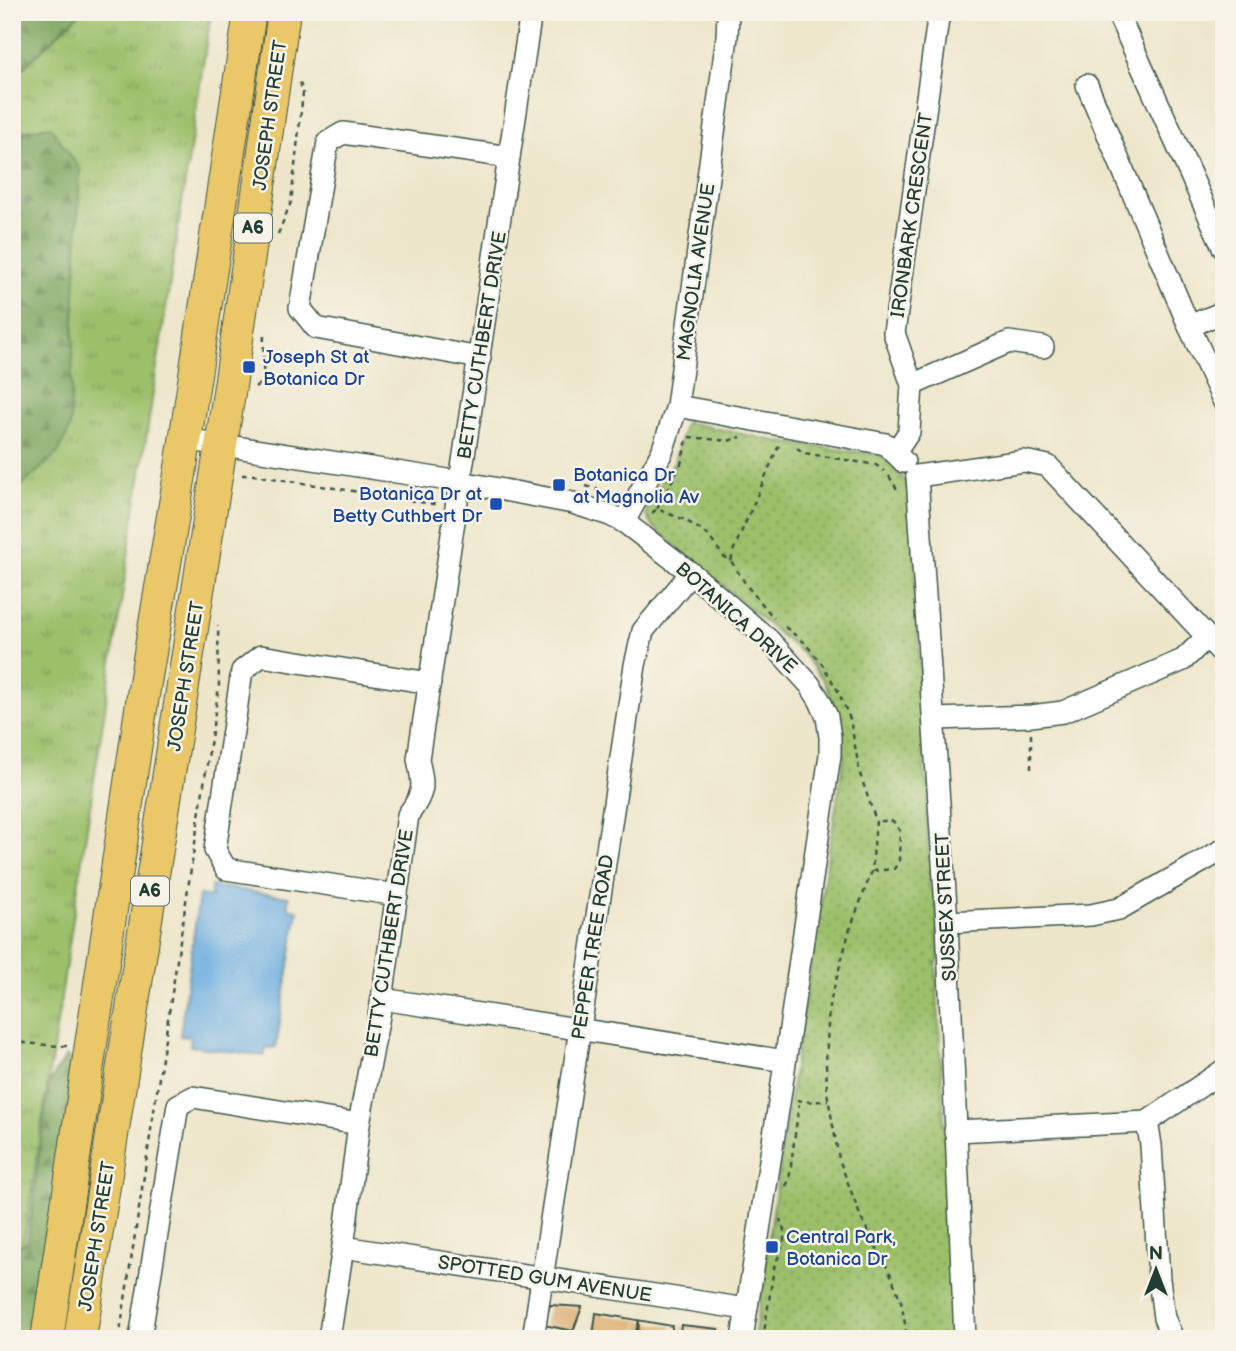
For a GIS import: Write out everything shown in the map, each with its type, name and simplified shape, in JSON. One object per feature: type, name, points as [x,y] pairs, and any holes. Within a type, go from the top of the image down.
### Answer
[{"type":"highway","name":"JOSEPH STREET","points":[[47,1339],[144,689],[250,12]]},
{"type":"highway","name":"JOSEPH STREET","points":[[80,1339],[221,444],[284,12]]},
{"type":"street","name":"BETTY CUTHBERT DRIVE","points":[[329,1339],[359,1124],[382,999],[408,815],[419,800],[423,783],[418,759],[531,12]]},
{"type":"street","name":"MAGNOLIA AVENUE","points":[[631,526],[636,502],[662,453],[677,406],[727,37],[728,12]]},
{"type":"street","name":"IRONBARK CRESCENT","points":[[895,453],[909,432],[912,386],[894,333],[939,12]]},
{"type":"street","points":[[1117,12],[1224,250]]},
{"type":"street","points":[[1087,85],[1224,402]]},
{"type":"street","points":[[480,358],[316,328],[300,308],[328,142],[343,134],[509,157]]},
{"type":"street","points":[[1189,326],[1224,312]]},
{"type":"street","points":[[912,386],[1009,342],[1043,347]]},
{"type":"street","points":[[677,406],[783,434],[886,443],[917,476],[1024,461],[1048,466],[1224,655]]},
{"type":"street","name":"BOTANICA DRIVE","points":[[184,439],[461,482],[573,503],[610,515],[631,526],[691,573],[769,640],[810,685],[820,701],[827,717],[830,755],[785,1061],[790,1098],[742,1339]]},
{"type":"street","name":"SUSSEX STREET","points":[[917,476],[947,922],[965,1339]]},
{"type":"street","name":"PEPPER TREE ROAD","points":[[533,1339],[635,665],[643,631],[691,573]]},
{"type":"street","points":[[934,719],[1031,716],[1063,712],[1183,660],[1207,638]]},
{"type":"street","points":[[397,895],[226,869],[215,850],[242,671],[261,656],[430,683]]},
{"type":"street","points":[[947,922],[1091,915],[1119,909],[1224,849]]},
{"type":"street","points":[[382,999],[785,1061]]},
{"type":"street","points":[[955,1131],[1147,1122],[1224,1070]]},
{"type":"street","points":[[140,1339],[178,1105],[194,1097],[359,1124]]},
{"type":"street","points":[[1147,1122],[1152,1145],[1159,1279],[1164,1318],[1173,1339]]},
{"type":"street","name":"SPOTTED GUM AVENUE","points":[[343,1247],[746,1309]]},
{"type":"path","points":[[276,239],[291,202],[303,93],[296,71]]},
{"type":"path","points":[[253,389],[262,381],[264,327]]},
{"type":"path","points":[[731,561],[783,434],[804,453],[876,465],[891,478],[900,498],[919,499]]},
{"type":"path","points":[[689,437],[728,440],[745,436]]},
{"type":"path","points":[[234,474],[456,508]]},
{"type":"path","points":[[586,486],[636,502]]},
{"type":"path","points":[[631,526],[657,509],[685,520],[706,533],[779,623],[804,642],[838,691],[850,719],[860,774],[876,821],[872,872],[850,929],[829,1006],[826,1063],[828,1100],[839,1159],[861,1218],[890,1273],[901,1301],[906,1339]]},
{"type":"path","points":[[119,1339],[219,686],[218,621]]},
{"type":"path","points":[[1031,716],[1031,769]]},
{"type":"path","points":[[872,872],[894,869],[899,861],[900,831],[893,821],[876,821]]},
{"type":"path","points":[[784,1190],[789,1180],[790,1098],[812,1102],[828,1100]]},
{"type":"path","points":[[763,1339],[774,1268],[785,1242],[778,1212]]},
{"type":"green space","points":[[12,12],[211,12],[12,1319]]},
{"type":"green space","points":[[12,12],[81,12],[12,79]]},
{"type":"green space","points":[[50,126],[80,169],[70,427],[59,452],[21,486],[12,487],[12,186],[23,131]]},
{"type":"green space","points":[[685,422],[780,442],[882,455],[907,482],[912,505],[925,778],[931,788],[932,810],[927,816],[930,889],[936,895],[939,958],[936,965],[945,1140],[950,1148],[949,1244],[954,1339],[754,1339],[844,757],[837,712],[824,681],[802,653],[651,525],[646,515],[648,502],[674,462]]},
{"type":"green space","points":[[66,1056],[76,1064],[37,1339],[12,1339],[12,1247],[27,1243],[49,1083]]},
{"type":"water","points":[[211,886],[289,897],[287,908],[298,910],[276,1047],[266,1048],[264,1056],[190,1046],[191,1037],[180,1036],[199,895],[211,897]]},
{"type":"building","points":[[550,1305],[582,1307],[573,1331],[544,1325]]},
{"type":"building","points":[[596,1313],[639,1320],[634,1339],[593,1337]]},
{"type":"building","points":[[639,1320],[672,1326],[672,1339],[638,1339]]},
{"type":"building","points":[[681,1325],[718,1329],[718,1339],[679,1339]]},
{"type":"place","name":"Joseph St at Botanica Dr","points":[[249,367]]},
{"type":"place","name":"Botanica Dr at Magnolia Av","points":[[559,485]]},
{"type":"place","name":"Botanica Dr at Betty Cuthbert Dr","points":[[496,504]]},
{"type":"place","name":"Central Park, Botanica Dr","points":[[772,1247]]}]
